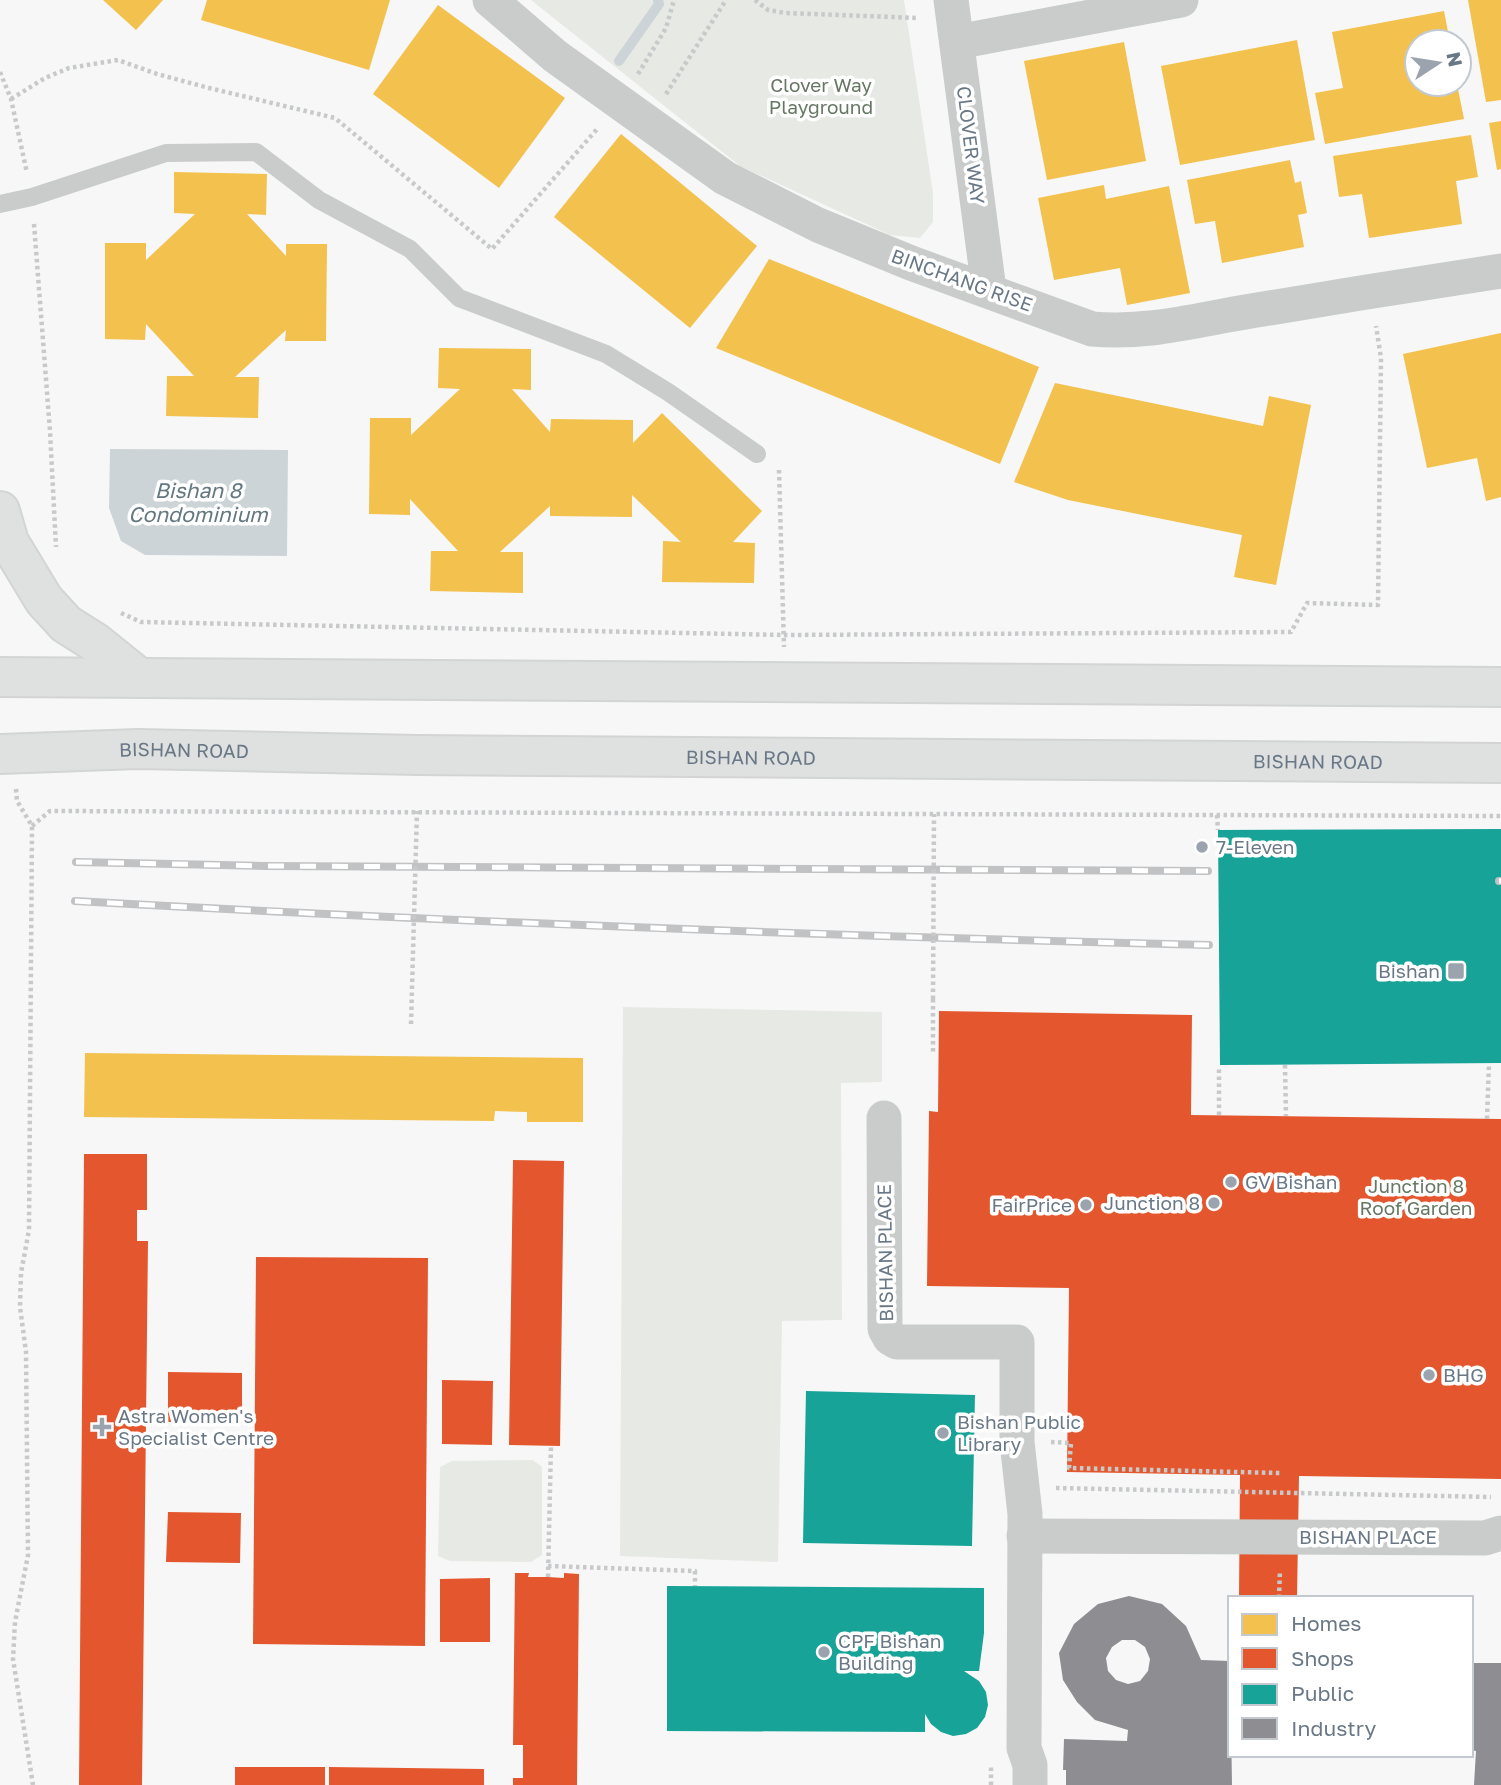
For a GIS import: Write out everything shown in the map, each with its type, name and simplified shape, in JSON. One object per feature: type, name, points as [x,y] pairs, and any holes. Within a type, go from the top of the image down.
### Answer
[{"type":"main road","points":[[0,511],[9,542],[44,600],[66,624],[96,643],[138,676]]},
{"type":"main road","points":[[0,677],[1501,687]]},
{"type":"main road","name":"BISHAN ROAD","points":[[0,754],[138,749],[418,755],[1501,763]]},
{"type":"street","name":"BINCHANG RISE","points":[[490,0],[555,56],[725,178],[818,225],[911,263],[1092,329],[1122,332],[1155,328],[1501,271]]},
{"type":"street","name":"CLOVER WAY","points":[[951,0],[989,290]]},
{"type":"street","points":[[957,42],[1181,0]]},
{"type":"street","name":"BISHAN PLACE","points":[[884,1118],[885,1329],[890,1338],[897,1342],[1017,1342],[1017,1442],[1025,1525],[1014,1771]]},
{"type":"street","name":"BISHAN PLACE","points":[[1025,1525],[1483,1520],[1501,1527]]},
{"type":"street","name":"BISHAN PLACE","points":[[1025,1525],[1485,1538],[1501,1533]]},
{"type":"lane","points":[[0,204],[32,197],[166,153],[256,152],[319,200],[410,249],[458,298],[606,354],[668,392],[757,454]]},
{"type":"path","points":[[11,99],[45,78],[69,68],[118,60],[209,88],[335,118],[492,249],[619,103],[666,28],[674,0]]},
{"type":"path","points":[[647,124],[726,0]]},
{"type":"path","points":[[755,0],[768,10],[786,13],[925,19],[957,42]]},
{"type":"path","points":[[0,72],[11,99],[32,197],[56,546],[60,556]]},
{"type":"path","points":[[111,608],[141,622],[784,635],[1291,632],[1307,603],[1378,605],[1381,358],[1371,291]]},
{"type":"path","points":[[757,454],[779,468],[785,683]]},
{"type":"path","points":[[33,1785],[13,1659],[15,1622],[28,1555],[26,1352],[20,1307],[21,1273],[29,1230],[32,826],[50,811],[1501,816]]},
{"type":"path","points":[[411,1024],[416,811]]},
{"type":"path","points":[[933,1054],[934,814]]},
{"type":"path","points":[[1217,814],[1218,830]]},
{"type":"path","points":[[1487,1119],[1489,1064]]},
{"type":"path","points":[[1285,1065],[1286,1116]]},
{"type":"path","points":[[1219,1066],[1219,1115]]},
{"type":"path","points":[[1045,1442],[1071,1443],[1069,1468],[1282,1473]]},
{"type":"path","points":[[548,1577],[551,1446]]},
{"type":"path","points":[[1047,1488],[1501,1497]]},
{"type":"path","points":[[1279,1596],[1280,1562]]},
{"type":"path","points":[[548,1566],[695,1571],[695,1586]]},
{"type":"green space","name":"Clover Way Playground","points":[[531,0],[904,0],[933,193],[933,222],[920,238],[890,235],[740,166]]},
{"type":"green space","points":[[623,1007],[882,1012],[882,1082],[841,1083],[842,1320],[782,1321],[778,1562],[620,1556]]},
{"type":"green space","points":[[533,1460],[542,1467],[542,1555],[531,1562],[450,1561],[438,1556],[440,1467],[452,1461]]},
{"type":"water","name":"Bishan 8 Condominium","points":[[110,449],[288,450],[287,556],[145,555],[121,541],[109,508]]},
{"type":"building: Homes","points":[[103,0],[163,0],[136,30]]},
{"type":"building: Homes","points":[[207,0],[390,0],[369,70],[201,20]]},
{"type":"building: Homes","points":[[1468,0],[1501,0],[1501,100],[1486,102]]},
{"type":"building: Homes","points":[[438,5],[565,98],[499,188],[373,94]]},
{"type":"building: Homes","points":[[1444,11],[1447,28],[1403,28],[1403,98],[1460,98],[1464,119],[1325,144],[1315,93],[1343,88],[1332,32]]},
{"type":"building: Homes","points":[[1297,40],[1315,140],[1180,165],[1161,66]]},
{"type":"building: Homes","points":[[1124,42],[1146,161],[1047,180],[1024,61]]},
{"type":"building: Homes","points":[[1501,121],[1501,169],[1497,170],[1489,123]]},
{"type":"building: Homes","points":[[621,134],[757,246],[690,328],[554,217]]},
{"type":"building: Homes","points":[[1471,135],[1478,177],[1456,181],[1462,224],[1369,238],[1362,194],[1339,197],[1333,156]]},
{"type":"building: Homes","points":[[1290,160],[1295,183],[1301,181],[1307,213],[1298,215],[1304,247],[1222,263],[1215,221],[1195,224],[1187,180]]},
{"type":"building: Homes","points":[[174,172],[267,174],[266,215],[247,214],[286,256],[286,244],[327,244],[326,341],[285,341],[286,330],[235,377],[259,377],[258,418],[166,416],[167,376],[194,376],[146,324],[145,340],[105,339],[105,243],[146,243],[146,260],[195,214],[174,213]]},
{"type":"building: Homes","points":[[1104,185],[1106,199],[1169,186],[1190,293],[1127,305],[1120,268],[1054,280],[1038,198]]},
{"type":"building: Homes","points":[[769,259],[1039,367],[1000,464],[716,348]]},
{"type":"building: Homes","points":[[1501,333],[1501,497],[1486,501],[1477,458],[1427,468],[1403,354]]},
{"type":"building: Homes","points":[[439,348],[531,349],[531,390],[512,389],[550,432],[551,419],[633,420],[633,443],[662,413],[762,511],[733,542],[755,543],[754,583],[662,582],[663,541],[681,542],[632,495],[632,517],[550,516],[550,506],[500,552],[523,552],[523,593],[430,591],[431,551],[458,551],[410,499],[410,515],[369,514],[370,418],[411,418],[411,435],[460,389],[438,388]]},
{"type":"building: Homes","points":[[1055,383],[1263,426],[1269,396],[1311,405],[1276,585],[1234,577],[1242,535],[1068,500],[1014,482]]},
{"type":"building: Homes","points":[[85,1053],[583,1058],[583,1122],[527,1122],[527,1112],[495,1111],[494,1121],[84,1117]]},
{"type":"building: Shops","name":"Junction 8","points":[[939,1011],[1192,1015],[1191,1115],[1501,1119],[1501,1479],[1299,1476],[1297,1596],[1239,1596],[1240,1475],[1067,1472],[1069,1288],[927,1286],[929,1111],[938,1112]]},
{"type":"building: Shops","points":[[84,1154],[147,1154],[147,1210],[137,1210],[137,1241],[148,1241],[142,1785],[79,1785]]},
{"type":"building: Shops","points":[[513,1160],[564,1161],[560,1446],[509,1445]]},
{"type":"building: Shops","points":[[256,1257],[428,1258],[425,1646],[253,1644]]},
{"type":"building: Shops","points":[[168,1372],[242,1373],[242,1423],[168,1422]]},
{"type":"building: Shops","points":[[442,1380],[493,1381],[492,1445],[442,1444]]},
{"type":"building: Shops","points":[[168,1512],[241,1513],[240,1563],[166,1562]]},
{"type":"building: Shops","points":[[515,1573],[529,1573],[528,1577],[564,1578],[564,1573],[579,1574],[577,1785],[513,1785],[513,1778],[523,1778],[523,1745],[513,1745]]},
{"type":"building: Shops","points":[[490,1578],[490,1642],[440,1642],[440,1579]]},
{"type":"building: Shops","points":[[235,1767],[325,1767],[325,1785],[235,1785]]},
{"type":"building: Shops","points":[[329,1767],[484,1769],[484,1785],[329,1785]]},
{"type":"building: Public","points":[[1501,829],[1501,1063],[1220,1065],[1218,830]]},
{"type":"building: Public","points":[[806,1391],[975,1395],[972,1546],[803,1543]]},
{"type":"building: Public","name":"CPF Bishan Building","points":[[667,1586],[984,1588],[984,1633],[979,1671],[964,1671],[979,1681],[986,1692],[988,1705],[985,1717],[977,1728],[966,1734],[953,1736],[941,1732],[931,1724],[925,1714],[925,1732],[667,1731]]},
{"type":"building: Industry","points":[[1129,1596],[1162,1604],[1186,1626],[1201,1660],[1228,1661],[1228,1757],[1232,1757],[1232,1785],[1066,1785],[1066,1770],[1063,1770],[1064,1739],[1127,1741],[1128,1730],[1095,1720],[1077,1702],[1063,1680],[1059,1653],[1074,1624],[1098,1604]],"holes":[[[1122,1640],[1135,1640],[1145,1647],[1150,1659],[1148,1671],[1140,1681],[1128,1684],[1116,1680],[1108,1671],[1106,1658],[1112,1647]]]},
{"type":"building: Industry","points":[[1473,1663],[1501,1663],[1501,1785],[1474,1785],[1476,1751],[1473,1750]]},
{"type":"waterway","points":[[619,61],[659,4],[658,0]]},
{"type":"railway","points":[[76,862],[266,866],[1208,871]]},
{"type":"railway","points":[[75,901],[642,928],[1209,945]]},
{"type":"place","name":"7-Eleven","points":[[1202,847]]},
{"type":"place","name":"Bishan","points":[[1456,971]]},
{"type":"place","name":"GV Bishan","points":[[1231,1182]]},
{"type":"place","name":"Junction 8","points":[[1214,1203]]},
{"type":"place","name":"FairPrice","points":[[1086,1205]]},
{"type":"place","name":"BHG","points":[[1429,1375]]},
{"type":"place","name":"Astra Women's Specialist Centre","points":[[102,1427]]},
{"type":"place","name":"Bishan Public Library","points":[[943,1433]]},
{"type":"place","name":"CPF Bishan Building","points":[[824,1652]]},
{"type":"park label","name":"Junction 8 Roof Garden","points":[[1416,1197]]}]
